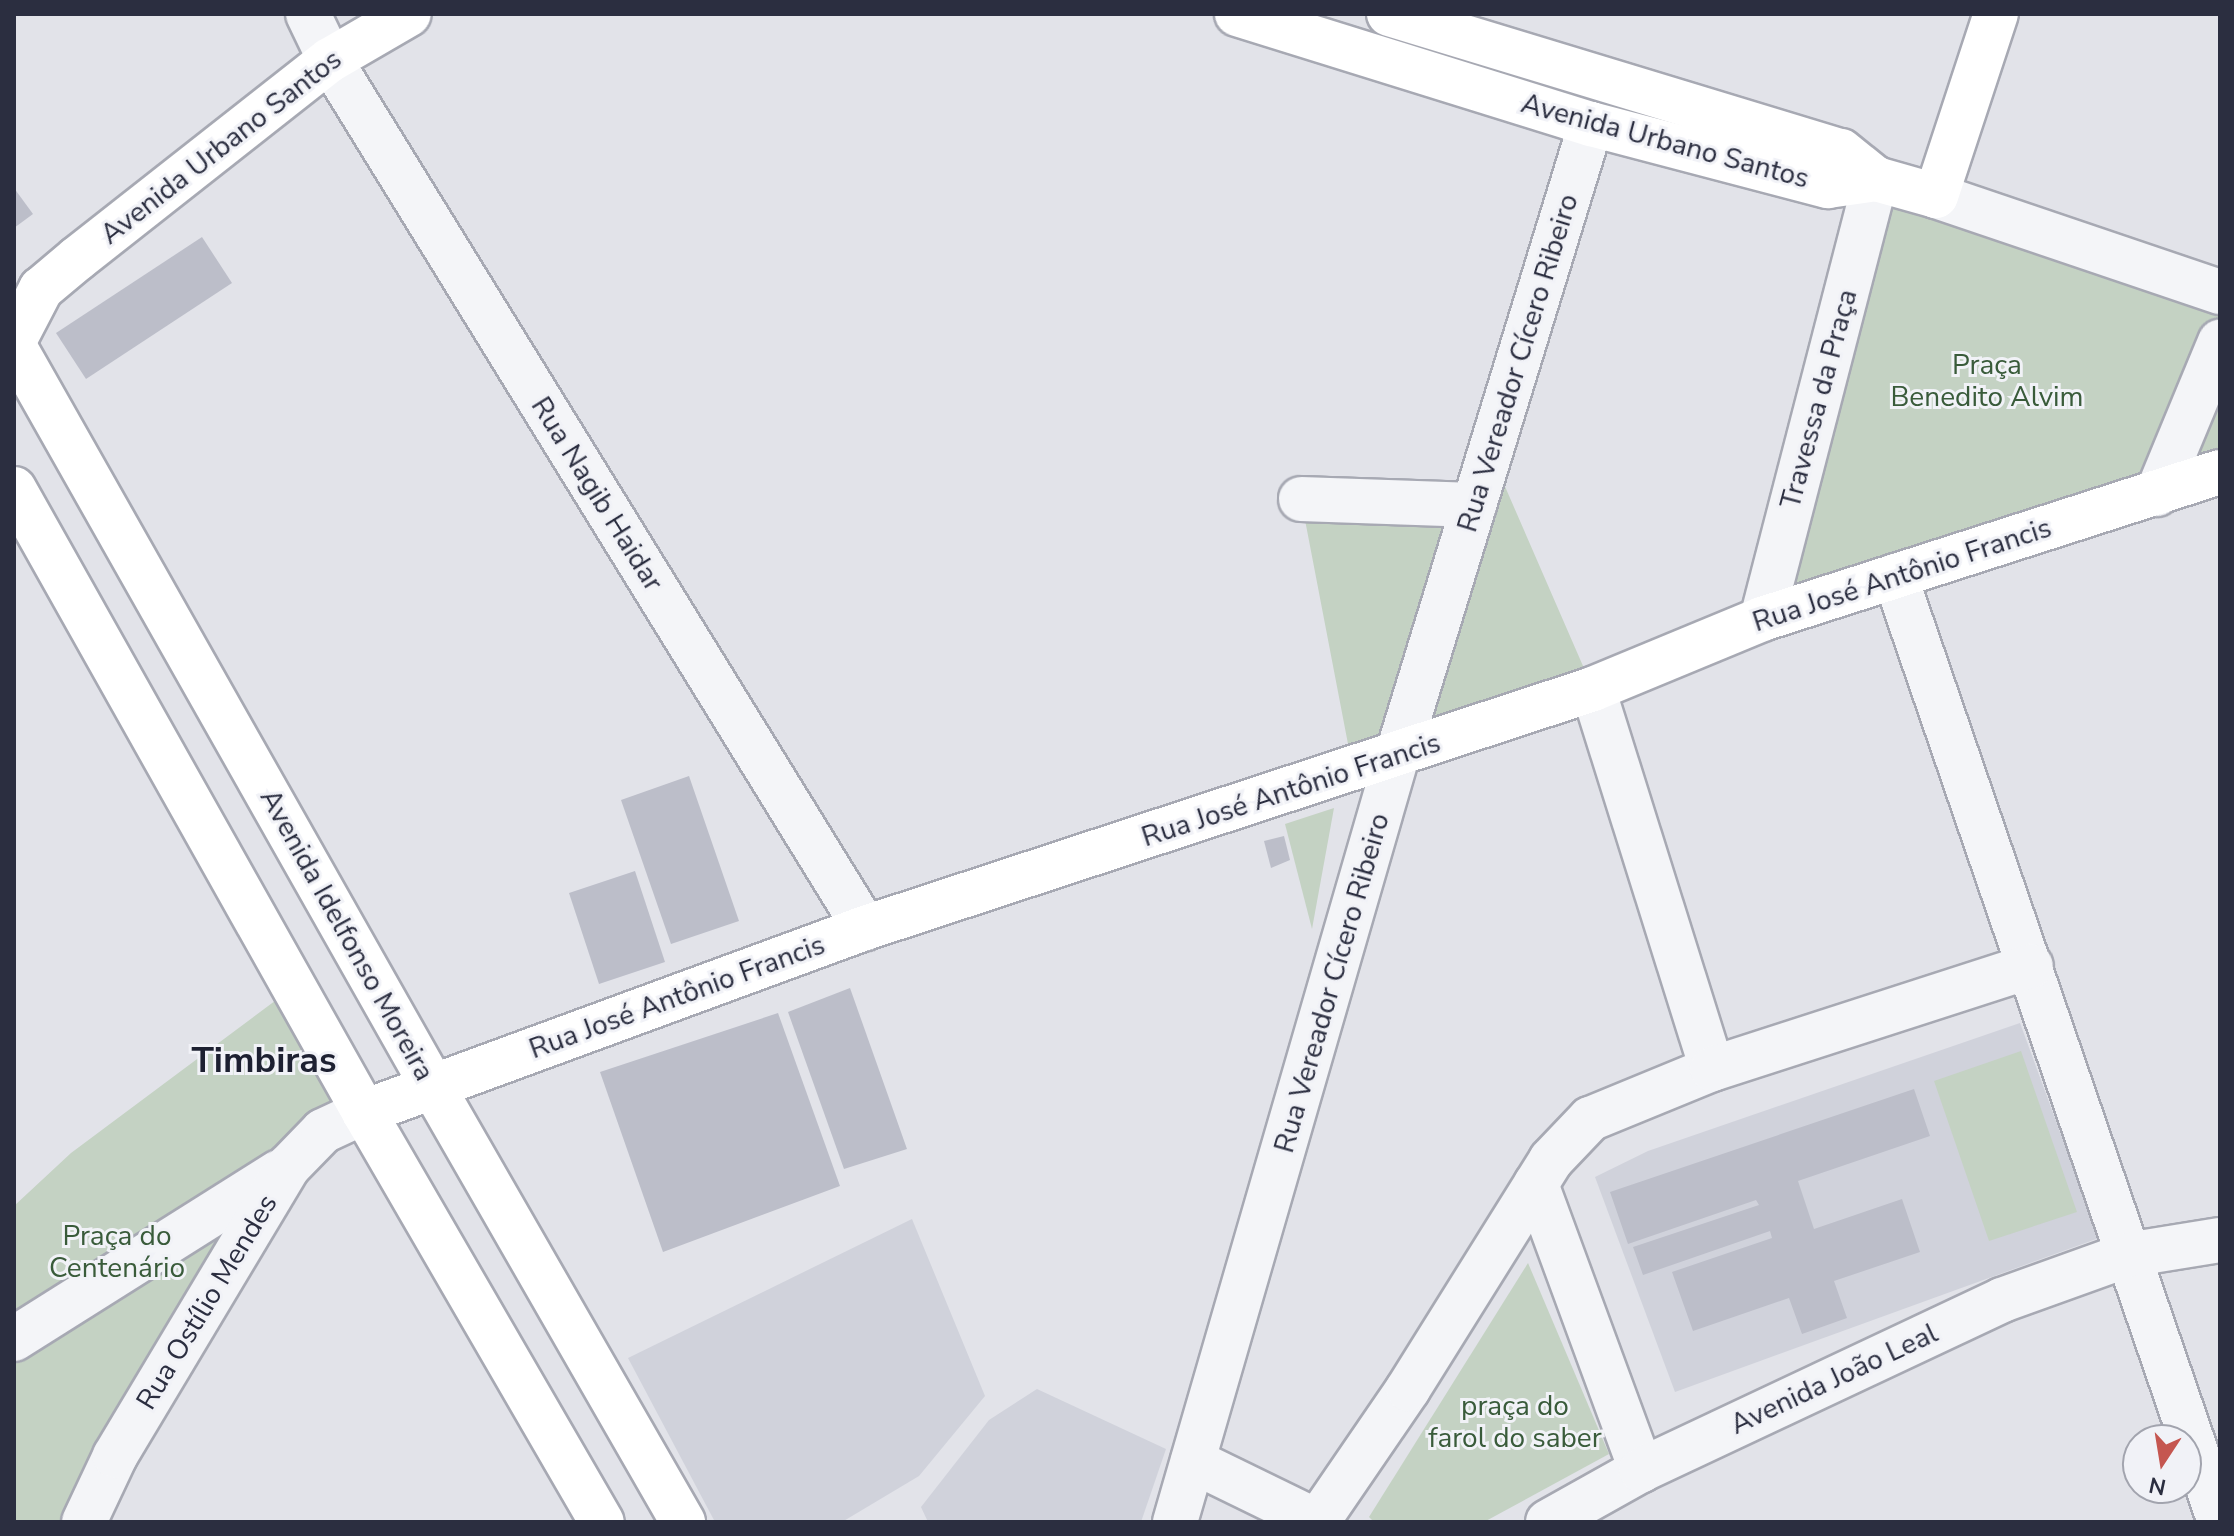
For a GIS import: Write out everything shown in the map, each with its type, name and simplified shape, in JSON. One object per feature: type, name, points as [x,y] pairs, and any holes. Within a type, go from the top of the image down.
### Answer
[{"type":"street","name":"Rua Nagib Haidar","points":[[308,14],[330,60],[865,928]]},
{"type":"street","name":"Avenida Urbano Santos","points":[[27,294],[330,60],[409,14]]},
{"type":"street","name":"Avenida Urbano Santos","points":[[1237,14],[1591,124],[1828,186],[1876,179]]},
{"type":"street","name":"Avenida Urbano Santos","points":[[1389,14],[1841,151],[1876,179]]},
{"type":"street","points":[[1936,196],[1996,14]]},
{"type":"street","name":"Rua Vereador Cícero Ribeiro","points":[[1175,1522],[1397,756],[1591,124]]},
{"type":"street","points":[[1876,179],[1936,196],[2220,292]]},
{"type":"street","name":"Travessa da Praça","points":[[1762,619],[1876,179]]},
{"type":"street","points":[[14,343],[27,294]]},
{"type":"street","points":[[2157,494],[2220,342]]},
{"type":"street","name":"Avenida Idelfonso Moreira","points":[[14,343],[433,1087],[683,1522]]},
{"type":"street","name":"Rua José Antônio Francis","points":[[364,1112],[865,928],[1397,756],[1593,689],[1762,619],[2220,472]]},
{"type":"street","points":[[14,489],[364,1112],[602,1522]]},
{"type":"street","points":[[1301,499],[1474,505]]},
{"type":"street","points":[[1895,576],[2220,1522]]},
{"type":"street","points":[[1593,689],[1712,1069]]},
{"type":"street","points":[[1193,1461],[1317,1522],[1408,1389],[1551,1160],[1590,1119],[1712,1069],[2031,966]]},
{"type":"street","name":"Rua Ostílio Mendes","points":[[84,1522],[115,1456],[288,1167],[323,1131],[364,1112]]},
{"type":"street","points":[[14,1339],[288,1167]]},
{"type":"street","points":[[1536,1184],[1641,1470]]},
{"type":"street","name":"Avenida João Leal","points":[[1548,1522],[1641,1470],[2002,1300],[2127,1255],[2220,1240]]},
{"type":"shaded area","points":[[2020,1023],[2099,1238],[1675,1392],[1595,1177],[1648,1151]]},
{"type":"shaded area","points":[[912,1219],[985,1396],[919,1476],[842,1522],[715,1522],[628,1358]]},
{"type":"shaded area","points":[[1037,1389],[1166,1449],[1141,1522],[928,1522],[921,1507],[989,1420]]},
{"type":"green space","name":"Praça Benedito Alvim","points":[[1876,179],[2220,292],[2220,472],[1762,619]]},
{"type":"green space","points":[[1490,452],[1593,689],[1353,770],[1301,499],[1474,505]]},
{"type":"green space","points":[[1334,808],[1312,929],[1285,824]]},
{"type":"green space","name":"Praça do Centenário","points":[[291,989],[360,1114],[286,1163],[88,1522],[14,1522],[14,1206],[71,1153]]},
{"type":"green space","points":[[2021,1051],[2077,1212],[1989,1241],[1934,1081]]},
{"type":"green space","name":"praça do farol do saber","points":[[1528,1263],[1609,1454],[1484,1522],[1374,1522],[1369,1517]]},
{"type":"building","points":[[14,188],[33,214],[14,228]]},
{"type":"building","points":[[202,237],[232,283],[86,379],[56,333]]},
{"type":"building","points":[[689,776],[739,921],[671,944],[621,800]]},
{"type":"building","points":[[1284,836],[1290,860],[1271,868],[1264,841]]},
{"type":"building","points":[[635,871],[665,962],[599,984],[569,893]]},
{"type":"building","points":[[850,988],[907,1149],[844,1169],[788,1012]]},
{"type":"building","points":[[778,1013],[840,1186],[663,1252],[600,1072]]},
{"type":"building","points":[[1914,1089],[1930,1136],[1798,1181],[1814,1229],[1902,1199],[1920,1252],[1834,1281],[1847,1318],[1802,1334],[1789,1298],[1693,1331],[1672,1272],[1772,1238],[1770,1231],[1643,1275],[1633,1247],[1759,1205],[1756,1200],[1628,1244],[1610,1192]]},
{"type":"district","name":"Timbiras","points":[[264,1061]]}]
